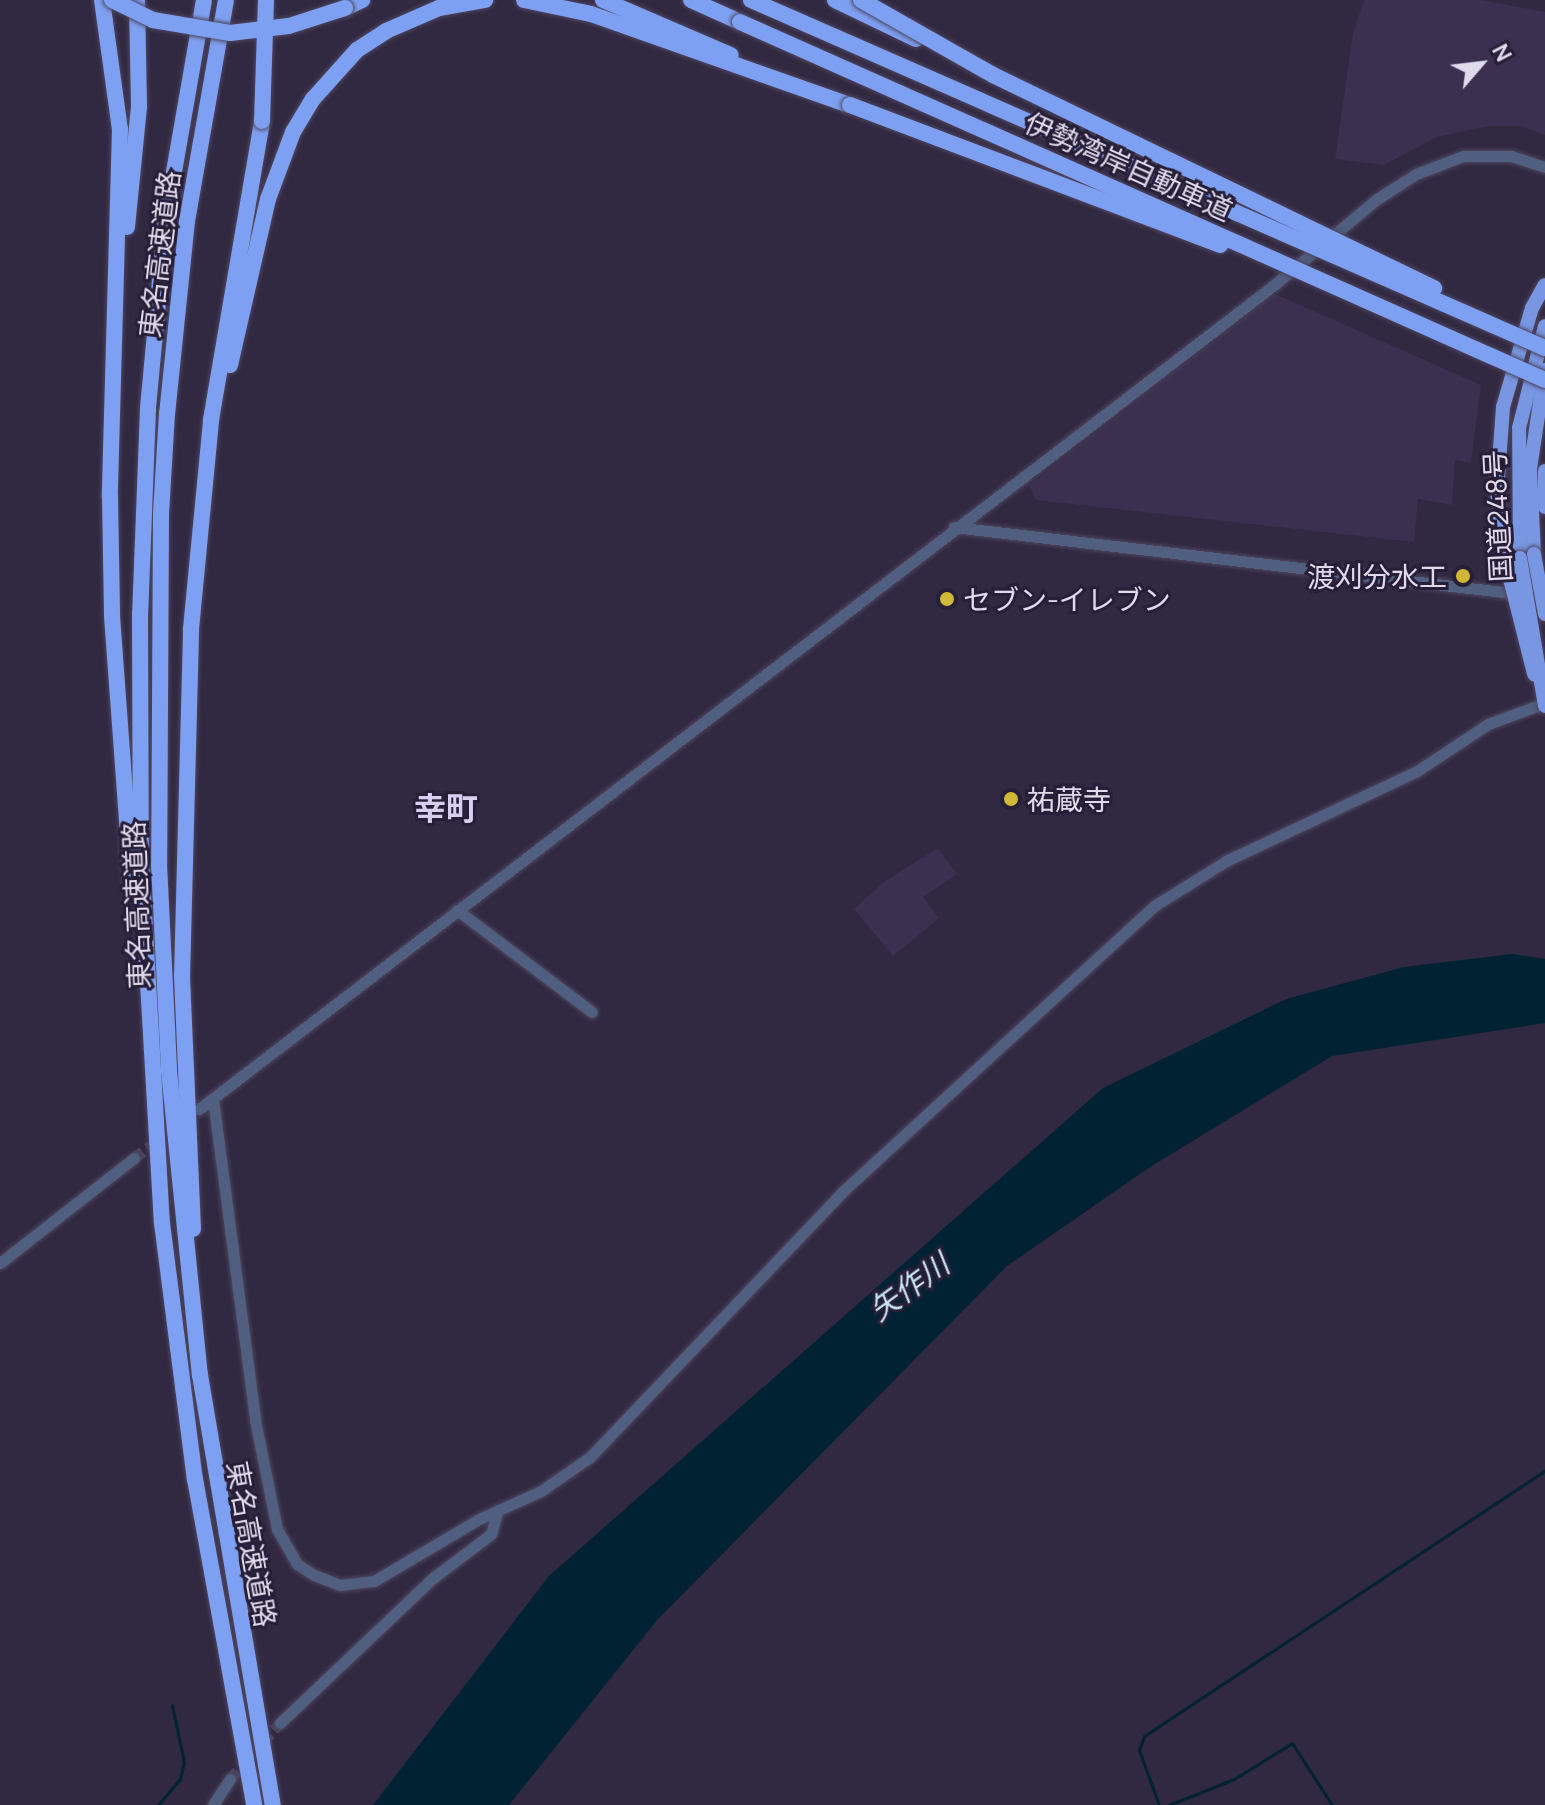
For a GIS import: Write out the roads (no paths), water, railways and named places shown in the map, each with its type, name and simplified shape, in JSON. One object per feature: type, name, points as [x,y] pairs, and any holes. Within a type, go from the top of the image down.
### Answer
[{"type":"highway","points":[[102,0],[120,129],[113,372],[112,616],[149,1074]]},
{"type":"highway","points":[[112,0],[153,20],[230,33],[289,26],[362,0]]},
{"type":"highway","points":[[113,372],[139,106],[137,0]]},
{"type":"highway","name":"東名高速道路","points":[[204,0],[166,217],[148,409],[140,614],[139,792],[149,1074],[193,1464],[254,1805]]},
{"type":"highway","name":"東名高速道路","points":[[226,0],[187,221],[167,413],[160,617],[159,864],[168,1057],[200,1375],[273,1805]]},
{"type":"highway","points":[[200,1375],[182,977],[191,629],[211,420],[262,121],[266,0]]},
{"type":"highway","points":[[202,506],[257,236],[293,132],[332,74],[357,50],[425,13],[485,0]]},
{"type":"highway","points":[[524,0],[591,14],[850,105]]},
{"type":"highway","points":[[603,0],[850,105],[1108,206],[1316,278]]},
{"type":"highway","name":"伊勢湾岸自動車道","points":[[691,0],[1545,380]]},
{"type":"highway","name":"伊勢湾岸自動車道","points":[[751,0],[1545,346]]},
{"type":"highway","points":[[835,0],[1545,346]]},
{"type":"highway","points":[[861,0],[993,75]]},
{"type":"highway","points":[[1520,557],[1497,491],[1503,407],[1532,308],[1545,285]]},
{"type":"highway","name":"国道248号","points":[[1544,701],[1520,557],[1519,428],[1545,326]]},
{"type":"highway","name":"国道248号","points":[[1545,370],[1520,557],[1545,614]]},
{"type":"highway","points":[[1545,471],[1545,507]]},
{"type":"street","points":[[199,1109],[1416,174],[1463,156],[1484,154],[1545,167]]},
{"type":"street","points":[[954,527],[1499,594],[1545,593]]},
{"type":"street","points":[[213,1099],[267,1493],[291,1557],[304,1570],[330,1582],[363,1584],[394,1572],[498,1510],[541,1491],[590,1457],[841,1193],[1154,906],[1226,861],[1417,771],[1488,724],[1544,701]]},
{"type":"street","points":[[457,910],[592,1012]]},
{"type":"street","points":[[0,1263],[134,1158]]},
{"type":"street","points":[[280,1723],[433,1578],[491,1534],[498,1510]]},
{"type":"street","points":[[213,1805],[230,1779]]},
{"type":"water","name":"矢作川","points":[[1512,954],[1545,959],[1545,1023],[1332,1056],[1150,1167],[1007,1266],[658,1619],[509,1805],[373,1805],[549,1576],[1103,1088],[1286,999],[1404,967]]},
{"type":"waterway","points":[[1159,1805],[1139,1750],[1144,1736],[1545,1471]]},
{"type":"waterway","points":[[158,1805],[180,1779],[184,1762],[172,1705]]},
{"type":"waterway","points":[[1169,1805],[1234,1779],[1292,1743],[1332,1805]]},
{"type":"tunnel","points":[[134,1158],[161,1138]]},
{"type":"tunnel","points":[[230,1779],[280,1723]]},
{"type":"place","name":"渡刈分水工","points":[[1463,576]]},
{"type":"place","name":"セブン-イレブン","points":[[947,599]]},
{"type":"place","name":"祐蔵寺","points":[[1011,799]]},
{"type":"district","name":"幸町","points":[[446,808]]}]
